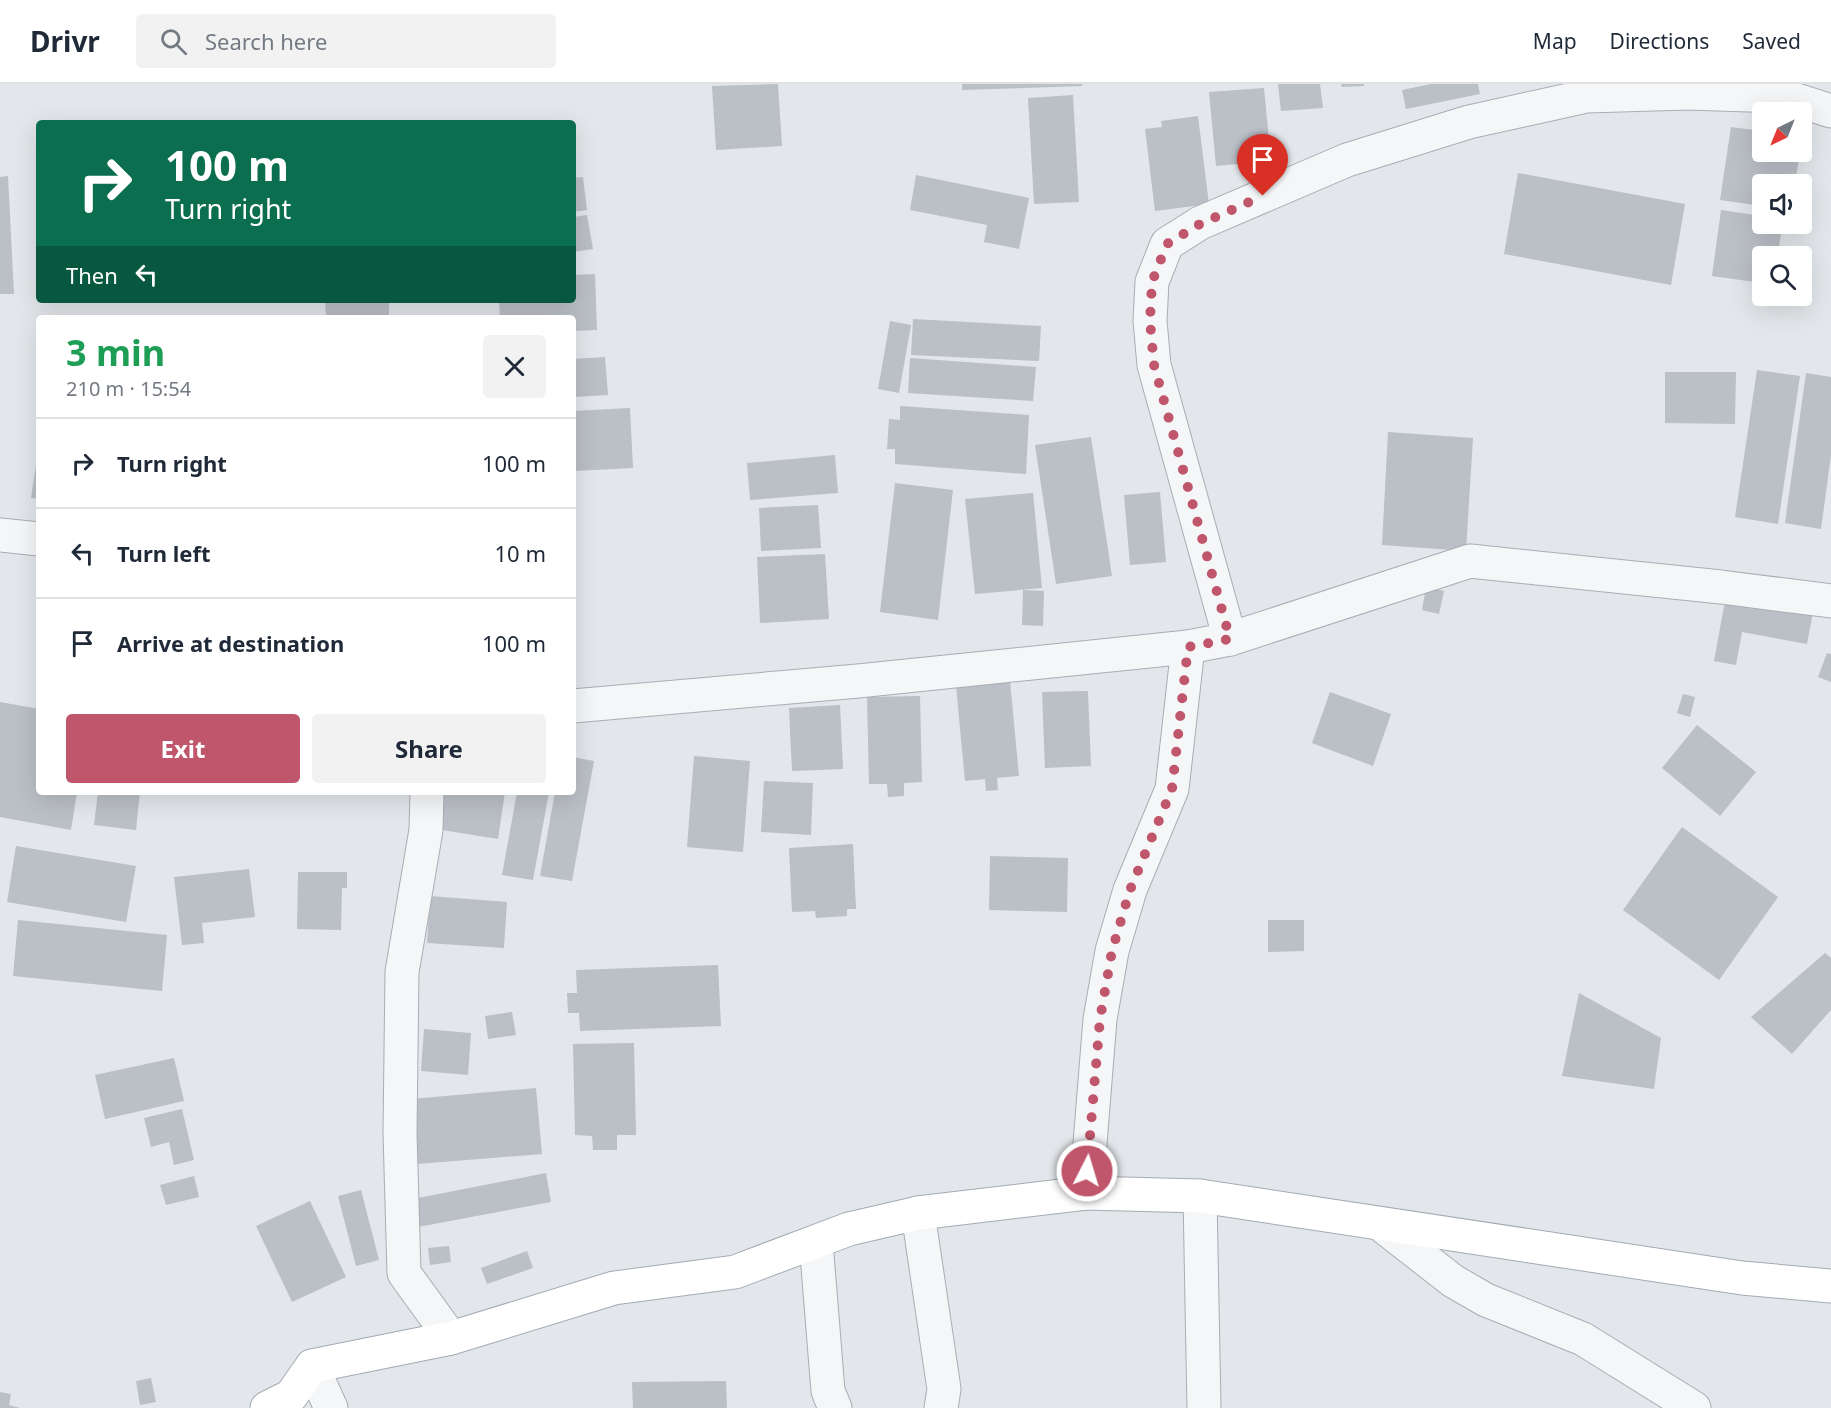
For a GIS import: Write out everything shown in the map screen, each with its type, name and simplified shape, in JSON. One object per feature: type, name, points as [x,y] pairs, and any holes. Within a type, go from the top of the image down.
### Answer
[{"type":"main road","points":[[267,1408],[291,1396],[312,1366],[451,1338],[614,1288],[735,1272],[849,1229],[918,1213],[1086,1193],[1200,1196],[1742,1278],[1831,1286]]},
{"type":"street","points":[[1230,639],[1154,365],[1150,321],[1152,282],[1167,244],[1200,224],[1347,160],[1469,122],[1587,96],[1788,90],[1831,111]]},
{"type":"street","points":[[0,535],[36,539]]},
{"type":"street","points":[[576,706],[858,681],[1188,647],[1230,639],[1470,561],[1721,587],[1831,601]]},
{"type":"street","points":[[1086,1193],[1100,1019],[1106,985],[1130,890],[1172,789],[1188,647]]},
{"type":"street","points":[[427,795],[426,830],[402,972],[400,1133],[404,1273],[451,1338]]},
{"type":"street","points":[[1200,1196],[1204,1408]]},
{"type":"street","points":[[918,1213],[944,1389],[941,1408]]},
{"type":"street","points":[[1380,1224],[1469,1291],[1583,1339],[1694,1408]]},
{"type":"street","points":[[816,1242],[828,1391],[835,1408]]},
{"type":"street","points":[[312,1366],[331,1408]]},
{"type":"building","points":[[778,84],[782,146],[716,150],[712,86]]},
{"type":"building","points":[[962,84],[1082,84],[1082,86],[962,90]]},
{"type":"building","points":[[1278,84],[1320,84],[1323,108],[1281,111]]},
{"type":"building","points":[[1341,84],[1364,84],[1364,86],[1342,87]]},
{"type":"building","points":[[1431,84],[1478,84],[1480,94],[1406,109],[1402,90]]},
{"type":"building","points":[[1264,88],[1271,161],[1216,166],[1209,92]]},
{"type":"building","points":[[1073,95],[1079,202],[1034,204],[1028,98]]},
{"type":"building","points":[[1198,116],[1209,204],[1155,211],[1145,129],[1162,127],[1161,121]]},
{"type":"building","points":[[1731,127],[1752,130],[1752,162],[1798,162],[1797,174],[1752,174],[1752,205],[1720,200]]},
{"type":"building","points":[[1518,173],[1685,204],[1671,285],[1504,254]]},
{"type":"building","points":[[916,175],[1029,198],[1019,249],[984,242],[987,225],[910,210]]},
{"type":"building","points":[[8,176],[14,294],[0,294],[0,177]]},
{"type":"building","points":[[583,177],[587,210],[576,212],[576,178]]},
{"type":"building","points":[[1721,210],[1752,215],[1752,234],[1781,234],[1779,246],[1752,246],[1752,282],[1712,276]]},
{"type":"building","points":[[587,215],[593,249],[576,252],[576,217]]},
{"type":"building","points":[[595,274],[597,330],[576,331],[576,315],[500,315],[499,303],[576,303],[576,275]]},
{"type":"building","points":[[325,303],[389,303],[389,315],[326,315]]},
{"type":"building","points":[[913,319],[1041,326],[1039,361],[911,355]]},
{"type":"building","points":[[890,321],[911,325],[899,393],[878,389]]},
{"type":"building","points":[[605,357],[608,395],[576,397],[576,359]]},
{"type":"building","points":[[910,358],[1036,367],[1033,401],[908,393]]},
{"type":"building","points":[[1757,370],[1800,376],[1778,524],[1735,517]]},
{"type":"building","points":[[1665,372],[1736,372],[1735,424],[1665,423]]},
{"type":"building","points":[[1806,373],[1831,377],[1831,455],[1821,529],[1785,523]]},
{"type":"building","points":[[900,406],[1029,415],[1026,474],[895,464],[895,449],[887,449],[889,419],[900,420]]},
{"type":"building","points":[[630,408],[633,468],[576,471],[576,411]]},
{"type":"building","points":[[1388,432],[1473,438],[1466,551],[1382,545]]},
{"type":"building","points":[[1091,437],[1112,576],[1056,584],[1035,445]]},
{"type":"building","points":[[835,455],[838,493],[750,500],[747,463]]},
{"type":"building","points":[[36,464],[36,499],[31,498]]},
{"type":"building","points":[[895,483],[953,490],[938,620],[880,612]]},
{"type":"building","points":[[1160,492],[1166,562],[1130,565],[1124,495]]},
{"type":"building","points":[[1033,493],[1042,588],[975,594],[965,499]]},
{"type":"building","points":[[818,505],[821,548],[761,551],[759,508]]},
{"type":"building","points":[[825,554],[829,619],[760,623],[757,557]]},
{"type":"building","points":[[1426,587],[1444,591],[1439,614],[1422,610]]},
{"type":"building","points":[[1023,590],[1044,591],[1043,626],[1022,625]]},
{"type":"building","points":[[1727,590],[1814,607],[1807,644],[1742,632],[1736,665],[1714,661]]},
{"type":"building","points":[[1827,653],[1831,654],[1831,682],[1818,677]]},
{"type":"building","points":[[1010,681],[1019,776],[997,778],[998,790],[986,791],[985,779],[965,781],[956,686]]},
{"type":"building","points":[[1088,691],[1091,766],[1045,768],[1042,692]]},
{"type":"building","points":[[1330,692],[1391,714],[1373,766],[1312,743]]},
{"type":"building","points":[[1683,694],[1695,697],[1690,717],[1677,713]]},
{"type":"building","points":[[920,696],[922,782],[904,783],[904,796],[888,797],[887,784],[869,784],[867,697]]},
{"type":"building","points":[[0,702],[36,708],[36,795],[77,795],[71,830],[0,817]]},
{"type":"building","points":[[840,705],[843,769],[792,771],[789,708]]},
{"type":"building","points":[[1697,725],[1756,772],[1720,816],[1662,768]]},
{"type":"building","points":[[694,756],[750,761],[743,852],[687,847]]},
{"type":"building","points":[[576,758],[594,761],[572,881],[540,876],[554,795],[576,795]]},
{"type":"building","points":[[764,781],[813,783],[811,835],[761,832]]},
{"type":"building","points":[[98,795],[140,795],[136,830],[94,825]]},
{"type":"building","points":[[442,795],[505,795],[498,839],[436,829]]},
{"type":"building","points":[[516,795],[548,795],[533,880],[502,875]]},
{"type":"building","points":[[1682,827],[1778,897],[1719,980],[1623,910]]},
{"type":"building","points":[[853,844],[856,909],[847,909],[847,916],[816,918],[815,911],[792,912],[789,848]]},
{"type":"building","points":[[16,846],[136,866],[126,922],[7,902]]},
{"type":"building","points":[[990,856],[1068,858],[1067,912],[989,910]]},
{"type":"building","points":[[249,869],[255,917],[202,923],[204,943],[182,945],[174,877]]},
{"type":"building","points":[[298,872],[347,872],[347,888],[342,888],[341,930],[297,929]]},
{"type":"building","points":[[430,896],[507,902],[504,948],[427,943]]},
{"type":"building","points":[[18,920],[167,935],[162,991],[13,976]]},
{"type":"building","points":[[1268,920],[1304,920],[1304,951],[1268,952]]},
{"type":"building","points":[[1825,953],[1831,958],[1831,1010],[1792,1054],[1751,1017]]},
{"type":"building","points":[[718,965],[721,1026],[580,1031],[579,1013],[568,1013],[567,993],[577,993],[576,970]]},
{"type":"building","points":[[1579,993],[1661,1038],[1654,1089],[1562,1076]]},
{"type":"building","points":[[512,1012],[516,1035],[488,1039],[485,1016]]},
{"type":"building","points":[[424,1029],[471,1033],[468,1075],[421,1071]]},
{"type":"building","points":[[634,1043],[636,1135],[617,1135],[617,1150],[593,1150],[592,1136],[575,1135],[573,1044]]},
{"type":"building","points":[[174,1058],[184,1101],[105,1119],[95,1075]]},
{"type":"building","points":[[536,1088],[542,1154],[417,1164],[411,1099]]},
{"type":"building","points":[[182,1109],[194,1160],[174,1165],[169,1142],[151,1147],[144,1118]]},
{"type":"building","points":[[546,1173],[551,1202],[418,1227],[413,1199]]},
{"type":"building","points":[[194,1176],[199,1197],[166,1205],[160,1185]]},
{"type":"building","points":[[361,1190],[379,1260],[356,1266],[338,1196]]},
{"type":"building","points":[[310,1201],[346,1277],[292,1302],[256,1226]]},
{"type":"building","points":[[449,1246],[451,1262],[430,1265],[428,1248]]},
{"type":"building","points":[[527,1251],[533,1268],[487,1284],[481,1268]]},
{"type":"building","points":[[151,1378],[156,1402],[140,1405],[136,1381]]},
{"type":"building","points":[[726,1381],[727,1408],[633,1408],[632,1382]]},
{"type":"building","points":[[0,1392],[11,1394],[9,1405],[20,1408],[0,1408]]},
{"type":"route","points":[[1087,1171],[1100,1019],[1112,951],[1130,890],[1172,789],[1188,647],[1230,639],[1154,365],[1150,321],[1152,282],[1167,244],[1200,224],[1263,196]]}]
